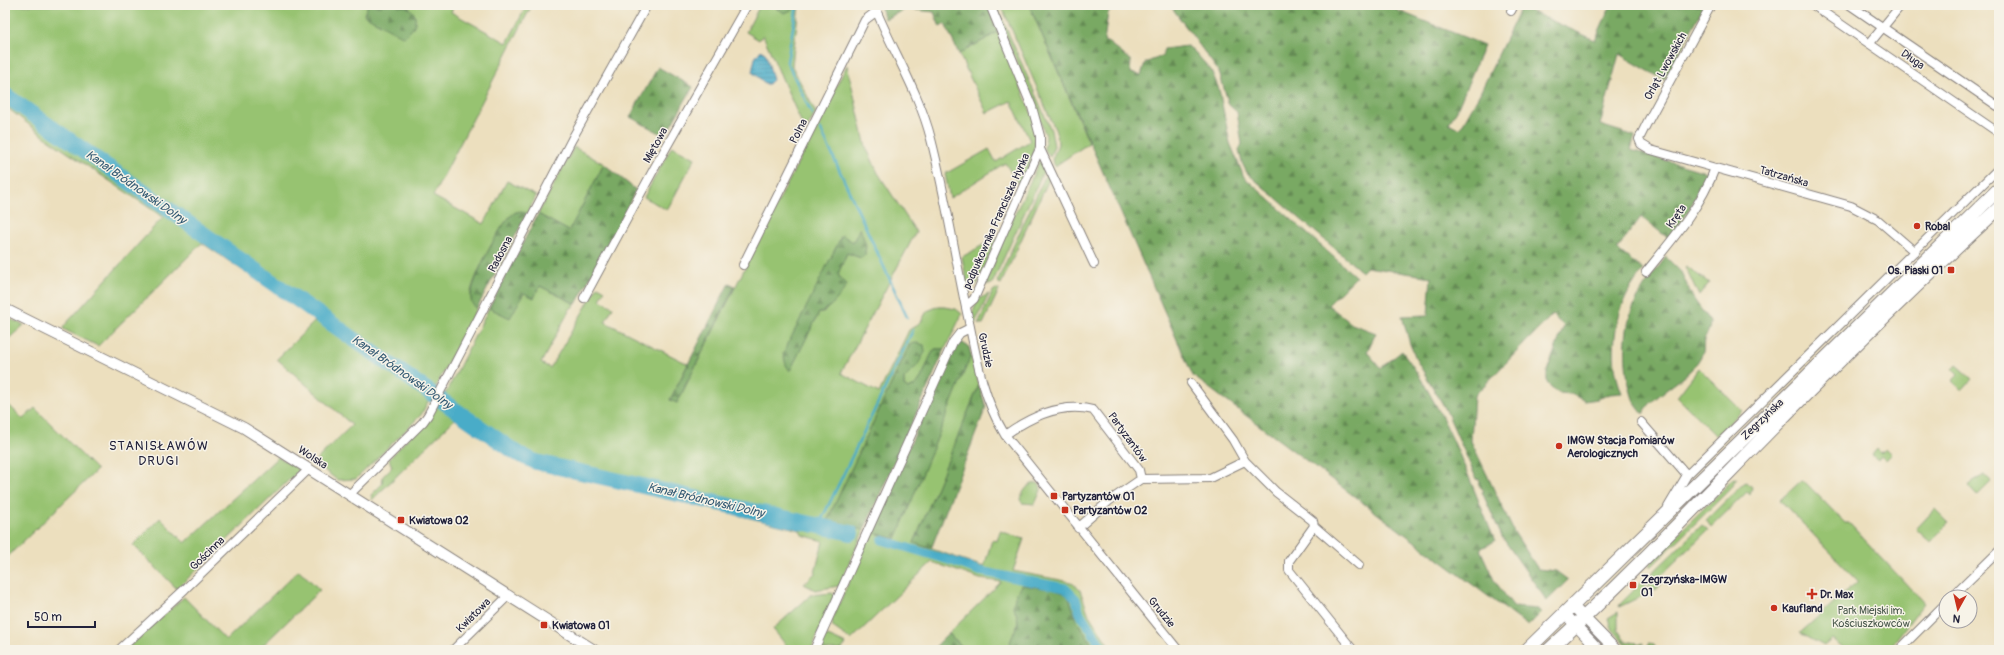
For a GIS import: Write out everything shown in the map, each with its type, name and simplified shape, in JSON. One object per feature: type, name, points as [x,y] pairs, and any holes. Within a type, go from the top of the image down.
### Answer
[{"type":"main road","name":"Zegrzyńska","points":[[1527,650],[1999,189]]},
{"type":"main road","name":"Zegrzyńska","points":[[1549,650],[1580,621],[1812,388],[1999,208]]},
{"type":"street","name":"Radosna","points":[[349,495],[423,422],[572,139],[647,5]]},
{"type":"street","name":"Miętowa","points":[[584,298],[655,167],[747,5]]},
{"type":"street","name":"podpułkownika Franciszka Hynka","points":[[966,306],[974,299],[1040,149],[1040,136],[1032,108],[990,5]]},
{"type":"street","name":"Orląt Lwowskich","points":[[1639,139],[1711,5]]},
{"type":"street","name":"Długa","points":[[1813,5],[1999,133]]},
{"type":"street","name":"Długa","points":[[1850,5],[1999,107]]},
{"type":"street","points":[[1870,43],[1901,5]]},
{"type":"street","name":"Polna","points":[[743,265],[865,20],[876,8]]},
{"type":"street","name":"Grudzie","points":[[876,8],[918,100],[928,131],[938,167],[978,365],[992,412],[1005,434],[1078,528],[1178,650]]},
{"type":"street","name":"Tatrzańska","points":[[1639,139],[1641,144],[1651,150],[1837,201],[1864,212],[1890,229],[1915,252]]},
{"type":"street","points":[[1040,149],[1094,264]]},
{"type":"street","name":"Kręta","points":[[1646,272],[1680,229],[1705,192],[1716,168]]},
{"type":"street","points":[[1659,522],[1687,475],[1860,303],[1915,252],[1999,168]]},
{"type":"street","name":"Wolska","points":[[5,309],[220,415],[262,439],[594,650]]},
{"type":"street","points":[[814,650],[953,342],[960,333],[970,328]]},
{"type":"street","points":[[1191,383],[1233,440],[1245,461],[1276,492],[1313,521],[1314,526],[1359,565]]},
{"type":"street","name":"Partyzantów","points":[[1005,434],[1051,410],[1079,407],[1093,410],[1139,470],[1141,479]]},
{"type":"street","points":[[1641,422],[1687,475]]},
{"type":"street","name":"Partyzantów","points":[[1078,528],[1109,501],[1141,479],[1210,478],[1245,461]]},
{"type":"street","name":"Gościnna","points":[[119,650],[185,590],[309,469]]},
{"type":"street","points":[[1314,526],[1289,561],[1289,570],[1354,650]]},
{"type":"street","points":[[1960,589],[1999,551]]},
{"type":"street","name":"Kwiatowa","points":[[453,650],[509,595]]},
{"type":"street","points":[[1569,610],[1580,621],[1616,650]]},
{"type":"street","points":[[1899,650],[1938,611]]},
{"type":"street","points":[[1580,621],[1599,650]]},
{"type":"green space","points":[[5,5],[368,5],[364,14],[410,8],[403,5],[454,5],[451,12],[507,43],[527,5],[532,5],[433,196],[484,224],[507,181],[536,196],[527,214],[516,212],[513,214],[501,228],[488,251],[477,274],[471,292],[472,301],[477,308],[421,415],[356,479],[337,480],[314,462],[352,425],[277,359],[316,320],[202,243],[98,346],[63,329],[64,326],[163,217],[49,140],[5,106]]},
{"type":"green space","points":[[368,5],[402,5],[412,11],[415,16],[414,25],[404,37],[364,15]]},
{"type":"green space","points":[[760,5],[773,5],[778,10],[792,10],[793,5],[799,5],[792,66],[816,113],[805,131],[763,35],[759,40],[746,32]]},
{"type":"green space","points":[[773,5],[793,5],[792,10],[784,13]]},
{"type":"green space","points":[[880,5],[987,5],[998,32],[959,54],[945,24],[940,27],[934,12],[906,9],[885,19]]},
{"type":"green space","points":[[994,5],[996,5],[1051,130],[1054,146],[1050,156],[1044,149],[1046,136]]},
{"type":"green space","points":[[1001,5],[1029,5],[1089,143],[1055,166],[1052,160],[1058,144],[1057,134]]},
{"type":"green space","points":[[1029,5],[1118,5],[1108,13],[1104,41],[1109,43],[1131,61],[1130,73],[1141,75],[1145,63],[1162,56],[1164,49],[1187,46],[1193,50],[1211,70],[1219,89],[1230,143],[1244,177],[1356,277],[1328,305],[1352,324],[1376,333],[1367,352],[1381,368],[1402,351],[1430,395],[1465,467],[1495,541],[1480,549],[1494,580],[1514,607],[1538,609],[1541,613],[1528,626],[1193,376]]},
{"type":"green space","points":[[1170,5],[1395,5],[1394,9],[1484,45],[1457,110],[1449,123],[1460,129],[1480,93],[1521,7],[1595,40],[1611,5],[1705,5],[1664,80],[1619,54],[1600,125],[1635,136],[1631,150],[1709,173],[1688,211],[1668,238],[1641,217],[1617,249],[1643,270],[1628,293],[1619,316],[1616,329],[1614,342],[1615,368],[1622,393],[1610,394],[1598,399],[1585,401],[1571,394],[1558,393],[1547,383],[1547,371],[1564,326],[1552,315],[1474,396],[1471,441],[1514,532],[1538,569],[1556,571],[1568,580],[1547,601],[1502,537],[1482,492],[1484,491],[1478,484],[1480,483],[1479,479],[1477,480],[1445,408],[1417,361],[1410,344],[1402,316],[1428,315],[1431,277],[1367,267],[1362,272],[1247,173],[1242,163],[1239,150],[1242,144],[1237,112],[1229,105],[1219,72]]},
{"type":"green space","points":[[998,32],[1033,117],[1035,127],[1035,145],[1033,153],[1020,186],[1005,163],[950,198],[945,174],[989,149],[996,162],[1030,141],[1011,101],[987,113],[959,54]]},
{"type":"green space","points":[[847,65],[866,147],[878,173],[916,232],[841,373],[879,393],[909,330],[921,322],[927,311],[937,307],[945,307],[956,309],[962,314],[945,349],[935,349],[918,382],[908,389],[904,386],[904,379],[917,366],[910,344],[827,521],[864,530],[839,586],[815,590],[804,584],[815,573],[823,541],[802,535],[800,530],[529,465],[522,460],[519,463],[455,419],[372,500],[371,495],[382,484],[383,476],[392,467],[389,459],[437,406],[448,389],[489,308],[502,313],[524,293],[540,286],[576,304],[570,309],[541,363],[550,368],[598,286],[605,290],[600,300],[613,307],[605,322],[688,364],[670,400],[677,403]],"holes":[[[859,229],[861,258],[847,253],[838,274],[841,280],[828,307],[825,311],[819,313],[790,370],[841,236],[853,243]]]},
{"type":"green space","points":[[658,67],[693,87],[665,136],[630,117]]},
{"type":"green space","points":[[672,146],[695,158],[667,210],[644,197]]},
{"type":"green space","points":[[574,147],[604,164],[569,231],[538,214]]},
{"type":"green space","points":[[1040,160],[1045,168],[992,284],[985,284],[1003,240]]},
{"type":"green space","points":[[604,164],[636,190],[576,304],[540,286],[534,298],[524,293],[510,318],[489,308],[538,214],[569,231]]},
{"type":"green space","points":[[1047,172],[1050,177],[1001,284],[997,282]]},
{"type":"green space","points":[[521,211],[527,214],[477,308],[472,304],[471,298],[472,290],[480,267],[507,220],[514,213]]},
{"type":"green space","points":[[860,228],[866,245],[865,255],[861,258],[847,253],[838,274],[841,280],[847,284],[835,301],[819,313],[790,371],[786,365],[783,354],[842,235],[853,242]]},
{"type":"green space","points":[[997,237],[977,284],[971,289],[968,289],[962,257]]},
{"type":"green space","points":[[1666,257],[1681,272],[1693,298],[1710,322],[1710,325],[1704,340],[1703,352],[1698,362],[1682,378],[1655,399],[1643,414],[1636,405],[1630,389],[1626,366],[1627,330],[1629,318],[1639,295]]},
{"type":"green space","points":[[1686,266],[1709,283],[1699,296],[1686,268]]},
{"type":"green space","points":[[729,283],[735,286],[677,403],[670,400]]},
{"type":"green space","points":[[996,289],[999,290],[983,324],[978,324],[993,291]]},
{"type":"green space","points":[[989,294],[974,325],[972,314],[978,299]]},
{"type":"green space","points":[[5,317],[24,325],[5,342]]},
{"type":"green space","points":[[961,342],[969,347],[971,355],[896,539],[871,532],[952,351]]},
{"type":"green space","points":[[917,343],[924,345],[925,352],[917,366],[904,379],[904,386],[908,389],[918,382],[935,349],[945,349],[864,530],[827,521],[910,344]]},
{"type":"green space","points":[[971,355],[979,385],[914,543],[984,567],[992,540],[997,541],[1000,531],[1024,539],[1013,571],[1071,582],[1080,590],[1089,615],[1112,650],[1096,650],[1078,623],[1069,598],[1015,611],[1018,620],[1012,647],[1015,650],[964,650],[959,643],[948,634],[1001,582],[980,579],[932,562],[851,640],[833,627],[832,620],[871,532],[896,538]]},
{"type":"green space","points":[[1956,365],[1972,379],[1962,390],[1952,381],[1958,375],[1952,369]]},
{"type":"green space","points":[[1699,368],[1742,411],[1716,436],[1677,397]]},
{"type":"green space","points":[[979,385],[986,407],[931,549],[914,543]]},
{"type":"green space","points":[[5,401],[23,419],[35,408],[97,470],[5,559]]},
{"type":"green space","points":[[1877,449],[1881,453],[1886,449],[1891,454],[1885,460],[1881,456],[1878,460],[1872,455]]},
{"type":"green space","points":[[278,457],[299,469],[297,472],[177,589],[133,545],[160,518],[185,543]]},
{"type":"green space","points":[[1985,474],[1992,481],[1977,496],[1968,486]]},
{"type":"green space","points":[[1737,478],[1729,490],[1651,567],[1649,565],[1669,543],[1732,480]]},
{"type":"green space","name":"Park Miejski im. Kościuszkowców","points":[[1801,481],[1807,484],[1845,523],[1849,523],[1924,603],[1888,650],[1847,650],[1832,639],[1824,646],[1800,633],[1858,581],[1780,500]]},
{"type":"green space","points":[[1747,482],[1752,487],[1750,495],[1747,492],[1711,527],[1706,520],[1744,483]]},
{"type":"green space","points":[[1038,483],[1041,490],[1035,504],[1022,503],[1020,499],[1025,490],[1032,484]]},
{"type":"green space","points":[[1935,509],[1949,523],[1930,542],[1916,529]]},
{"type":"green space","points":[[1702,525],[1708,530],[1658,578],[1662,583],[1655,591],[1644,581]]},
{"type":"green space","points":[[299,570],[320,590],[258,650],[125,650],[184,597],[226,640]]},
{"type":"green space","points":[[1642,582],[1650,590],[1646,594],[1619,607],[1620,604]]},
{"type":"green space","points":[[1021,585],[1052,589],[1064,593],[1069,598],[1078,623],[1096,650],[1015,650],[1010,642],[1018,623],[1017,615],[1013,607],[1015,597]]},
{"type":"green space","points":[[832,593],[835,595],[811,650],[790,650],[773,629],[811,595]]},
{"type":"green space","points":[[1618,612],[1618,630],[1625,641],[1637,643],[1637,645],[1643,643],[1643,648],[1648,648],[1648,643],[1654,644],[1656,650],[1632,650],[1611,628],[1608,618]]},
{"type":"green space","points":[[948,634],[959,643],[964,650],[932,650]]},
{"type":"green space","points":[[828,636],[846,644],[841,650],[817,650],[822,639]]},
{"type":"water","points":[[761,50],[766,54],[773,80],[769,84],[766,84],[752,72],[755,58]]},
{"type":"waterway","points":[[797,5],[787,62],[812,114]]},
{"type":"waterway","name":"Kanał Bródnowski Dolny","points":[[5,95],[518,454],[536,462],[851,533]]},
{"type":"waterway","points":[[820,128],[907,317]]},
{"type":"waterway","points":[[819,525],[913,330]]},
{"type":"waterway","name":"Kanał Bródnowski Dolny","points":[[882,540],[955,562],[979,571],[1065,588],[1076,599],[1080,613],[1104,650]]},
{"type":"place","name":"Robal","points":[[1917,226]]},
{"type":"place","name":"Os. Piaski 01","points":[[1951,270]]},
{"type":"place","name":"IMGW Stacja Pomiarów Aerologicznych","points":[[1559,446]]},
{"type":"place","name":"Partyzantów 01","points":[[1054,496]]},
{"type":"place","name":"Partyzantów 02","points":[[1065,510]]},
{"type":"place","name":"Kwiatowa 02","points":[[401,520]]},
{"type":"place","name":"Zegrzyńska-IMGW 01","points":[[1633,585]]},
{"type":"place","name":"Dr. Max","points":[[1812,594]]},
{"type":"place","name":"Kaufland","points":[[1774,608]]},
{"type":"place","name":"Kwiatowa 01","points":[[544,625]]},
{"type":"district","name":"STANISŁAWÓW DRUGI","points":[[159,452]]}]
